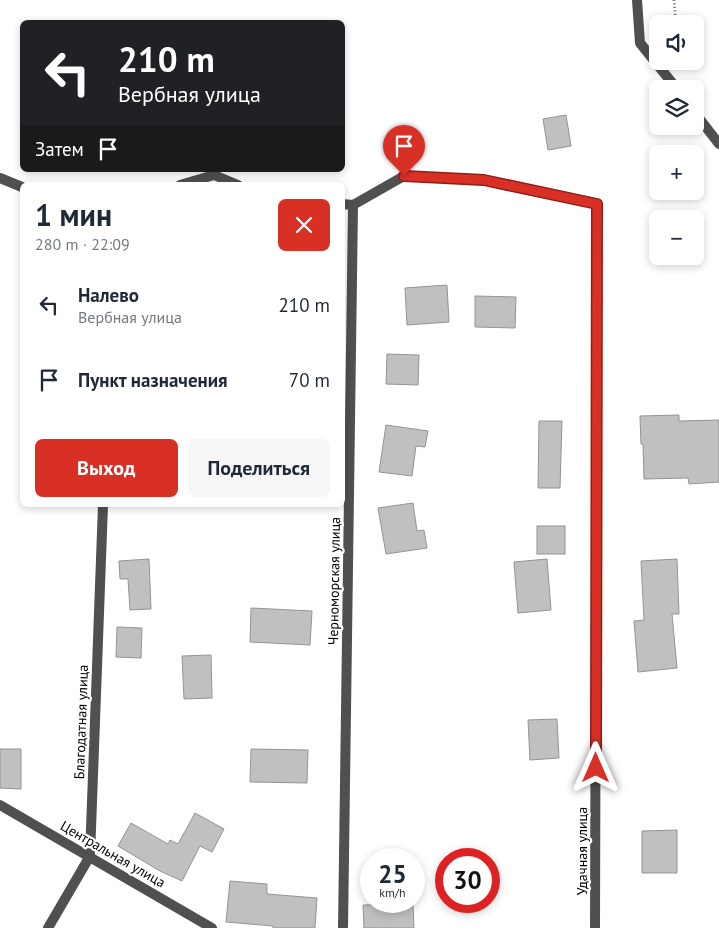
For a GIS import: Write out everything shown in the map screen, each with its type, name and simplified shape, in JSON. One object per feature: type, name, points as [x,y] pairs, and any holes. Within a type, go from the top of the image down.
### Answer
[{"type":"street","points":[[637,0],[640,43],[670,80]]},
{"type":"street","points":[[704,125],[719,144]]},
{"type":"street","points":[[190,182],[214,175],[231,182]]},
{"type":"street","name":"Удачная улица","points":[[354,205],[404,176],[484,180],[597,204],[595,928]]},
{"type":"street","points":[[0,178],[20,186]]},
{"type":"street","points":[[345,204],[354,205]]},
{"type":"street","name":"Черноморская улица","points":[[343,928],[354,205]]},
{"type":"street","name":"Благодатная улица","points":[[48,928],[90,856],[103,507]]},
{"type":"street","name":"Центральная улица","points":[[0,805],[212,928]]},
{"type":"path","points":[[674,0],[675,15]]},
{"type":"building","points":[[566,115],[571,146],[548,150],[543,119]]},
{"type":"building","points":[[447,285],[449,322],[407,325],[405,288]]},
{"type":"building","points":[[475,296],[516,297],[515,328],[475,327]]},
{"type":"building","points":[[387,354],[419,355],[418,385],[386,384]]},
{"type":"building","points":[[679,415],[679,421],[719,420],[719,482],[689,484],[688,478],[644,479],[640,416]]},
{"type":"building","points":[[539,421],[562,421],[560,488],[538,488]]},
{"type":"building","points":[[386,425],[428,431],[425,447],[416,446],[412,476],[379,472]]},
{"type":"building","points":[[413,503],[417,531],[424,530],[427,548],[386,554],[378,508]]},
{"type":"building","points":[[537,526],[565,526],[565,554],[537,554]]},
{"type":"building","points":[[149,559],[151,609],[130,610],[128,579],[120,579],[119,561]]},
{"type":"building","points":[[547,559],[551,610],[518,613],[514,562]]},
{"type":"building","points":[[677,559],[679,614],[672,614],[677,668],[638,672],[634,621],[644,620],[641,561]]},
{"type":"building","points":[[251,608],[312,611],[310,645],[250,642]]},
{"type":"building","points":[[117,627],[142,628],[141,658],[116,657]]},
{"type":"building","points":[[211,655],[212,698],[184,699],[182,656]]},
{"type":"building","points":[[557,719],[559,758],[530,760],[528,720]]},
{"type":"building","points":[[0,749],[21,749],[21,789],[0,788]]},
{"type":"building","points":[[251,749],[308,750],[307,783],[250,782]]},
{"type":"building","points":[[195,813],[224,829],[212,852],[200,846],[182,881],[160,871],[118,846],[131,823],[168,844],[170,840],[178,844]]},
{"type":"building","points":[[677,830],[677,873],[642,873],[642,831]]},
{"type":"building","points":[[230,881],[267,884],[267,894],[317,898],[315,928],[273,928],[273,926],[226,922]]},
{"type":"building","points":[[363,913],[413,913],[414,928],[364,928]]},
{"type":"route","points":[[404,176],[484,180],[597,204],[596,768]]}]
